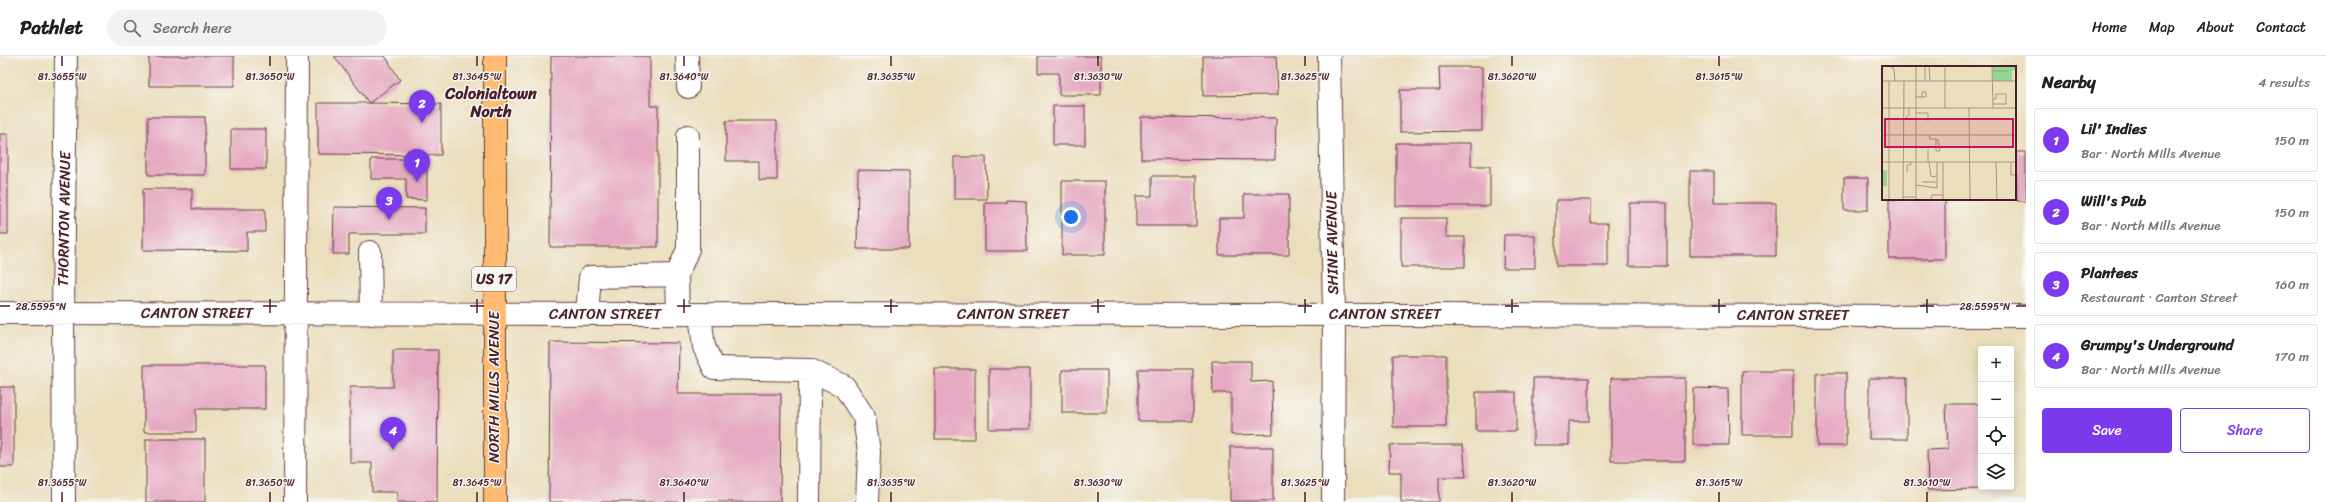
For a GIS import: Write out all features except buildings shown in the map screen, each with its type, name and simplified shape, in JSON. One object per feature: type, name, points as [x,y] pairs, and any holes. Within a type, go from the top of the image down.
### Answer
[{"type":"main road","name":"NORTH MILLS AVENUE","points":[[495,56],[495,502]]},
{"type":"street","name":"THORNTON AVENUE","points":[[64,502],[63,313],[66,56]]},
{"type":"street","points":[[295,502],[297,56]]},
{"type":"street","points":[[687,56],[688,87]]},
{"type":"street","name":"SHINE AVENUE","points":[[1329,56],[1334,314],[1333,502]]},
{"type":"street","points":[[678,314],[677,275],[688,248],[688,136]]},
{"type":"street","points":[[370,252],[371,314]]},
{"type":"street","points":[[587,314],[590,277],[677,275]]},
{"type":"street","name":"CANTON STREET","points":[[0,313],[2026,316]]},
{"type":"street","points":[[700,314],[704,347],[714,368],[810,370],[844,386],[864,417],[869,452],[867,502]]},
{"type":"street","points":[[809,502],[810,370]]},
{"type":"place","name":"Will's Pub","points":[[422,123]]},
{"type":"place","name":"Lil' Indies","points":[[417,182]]},
{"type":"place","name":"Plantees","points":[[389,220]]},
{"type":"place","name":"Grumpy's Underground","points":[[393,450]]},
{"type":"district","name":"Colonialtown North","points":[[491,102]]}]
